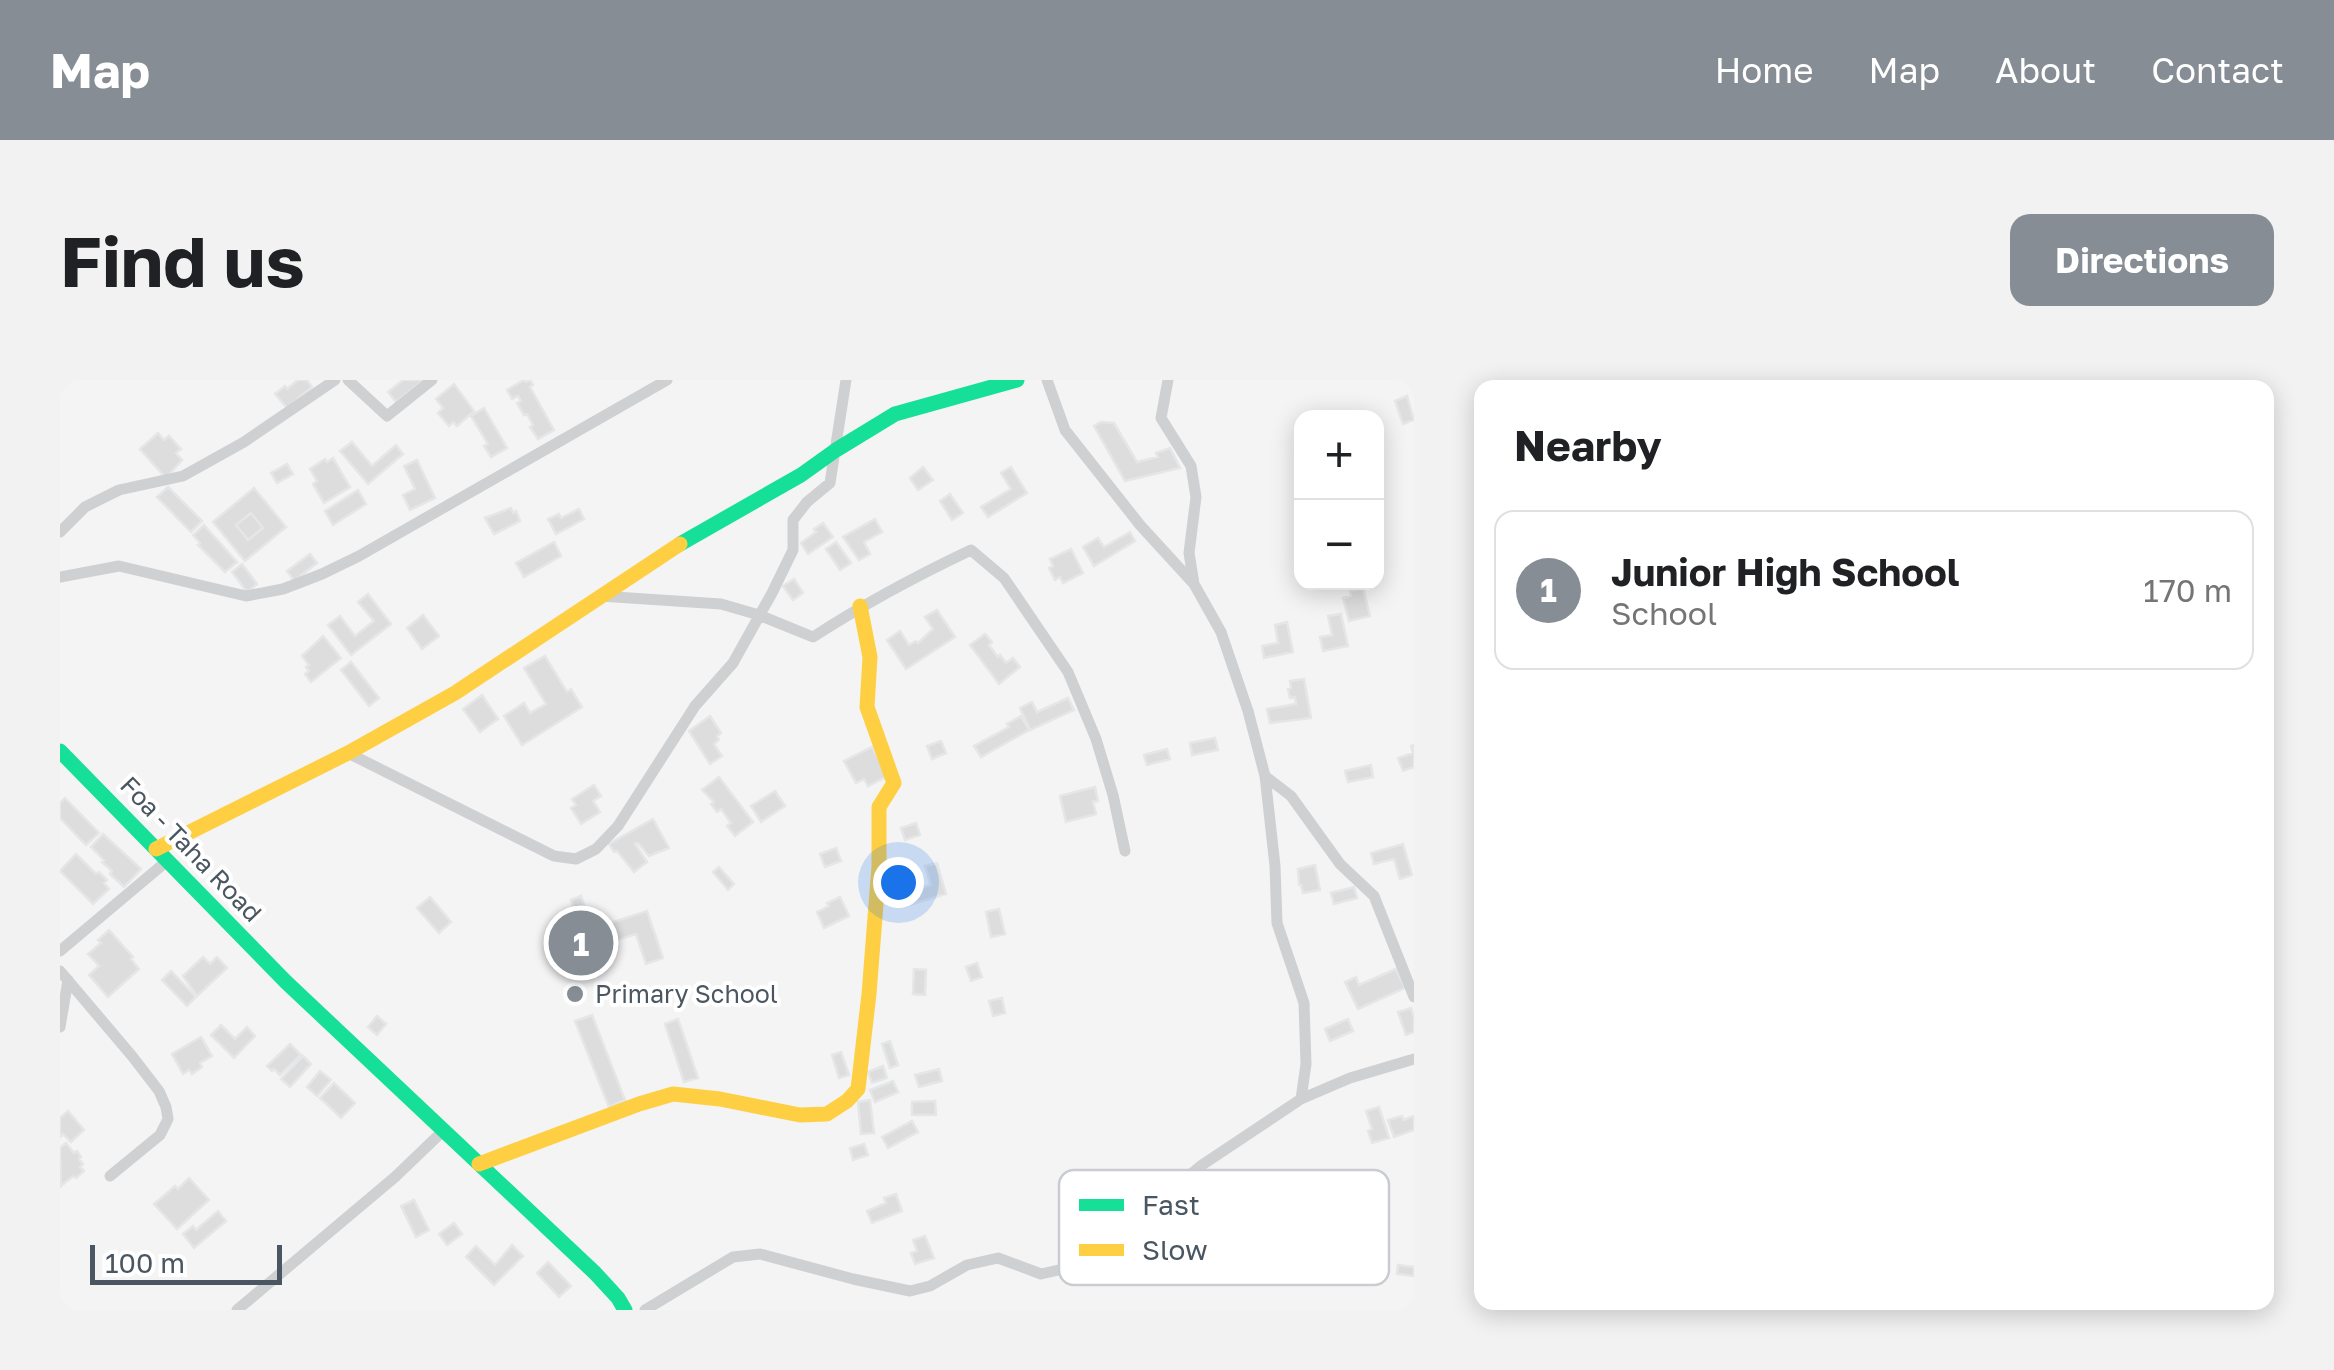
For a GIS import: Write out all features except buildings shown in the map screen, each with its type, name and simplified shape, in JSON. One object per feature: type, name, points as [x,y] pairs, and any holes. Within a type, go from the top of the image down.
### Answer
[{"type":"street","points":[[60,532],[84,508],[119,490],[183,476],[244,442],[335,380]]},
{"type":"street","points":[[348,380],[388,416],[432,380]]},
{"type":"street","points":[[60,577],[120,566],[246,596],[282,589],[360,556],[666,380]]},
{"type":"street","points":[[348,754],[554,856],[576,859],[596,849],[618,826],[695,706],[733,663],[772,593],[793,550],[793,520],[830,483],[846,380]]},
{"type":"street","points":[[60,951],[161,855],[455,693],[703,530],[800,475],[895,414],[1017,380]]},
{"type":"street","points":[[1047,380],[1066,430],[1140,525],[1194,584],[1221,632],[1265,776],[1277,923],[1304,1003],[1306,1064],[1301,1099]]},
{"type":"street","points":[[1168,380],[1161,418],[1191,466],[1196,497],[1188,553],[1194,584]]},
{"type":"street","points":[[600,596],[721,604],[813,636],[860,606],[970,550],[1004,578],[1068,672],[1102,758],[1125,851]]},
{"type":"street","points":[[479,1164],[673,1094],[800,1115],[827,1114],[858,1088],[880,866],[879,806],[894,783],[867,708],[870,657],[860,606]]},
{"type":"street","name":"Foa - Taha Road","points":[[60,751],[286,982],[595,1273],[625,1310]]},
{"type":"street","points":[[1265,776],[1290,796],[1340,864],[1374,896],[1414,997]]},
{"type":"street","points":[[60,1026],[64,976]]},
{"type":"street","points":[[64,976],[132,1056],[166,1107],[168,1118],[160,1135],[110,1176]]},
{"type":"street","points":[[1196,1170],[1301,1099],[1350,1078],[1414,1059]]},
{"type":"street","points":[[238,1310],[395,1177],[444,1130]]},
{"type":"street","points":[[645,1310],[733,1257],[760,1254],[910,1291],[930,1286],[967,1265],[998,1258],[1041,1274],[1059,1270]]},
{"type":"traffic: fast","points":[[680,544],[801,475],[895,414],[1017,380]]},
{"type":"traffic: fast","points":[[60,751],[286,982],[595,1273],[625,1310]]},
{"type":"traffic: slow","points":[[156,849],[348,753],[455,693],[680,544]]},
{"type":"traffic: slow","points":[[479,1164],[673,1094],[800,1115],[827,1114],[858,1089],[879,866],[879,807],[894,783],[867,707],[870,657],[860,606]]},
{"type":"place","name":"Junior High School","points":[[581,943]]},
{"type":"place","name":"Primary School","points":[[575,994]]}]
